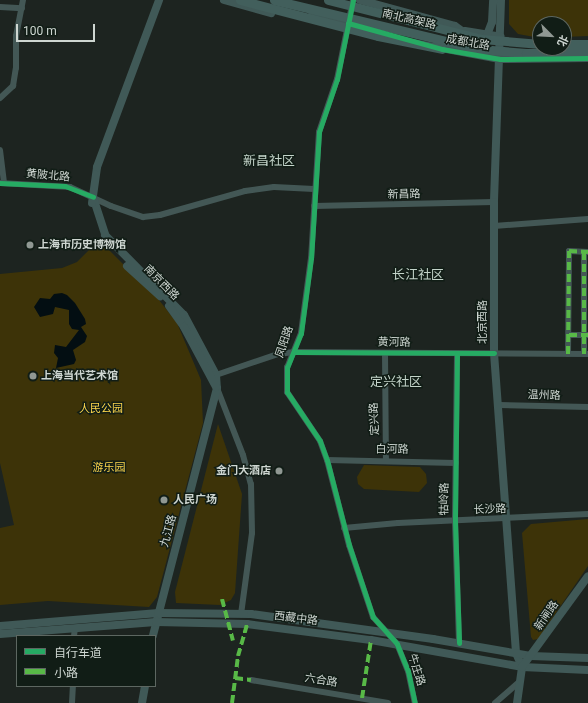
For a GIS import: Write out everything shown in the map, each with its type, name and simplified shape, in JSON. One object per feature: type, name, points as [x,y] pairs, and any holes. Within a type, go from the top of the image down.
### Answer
[{"type":"highway","points":[[240,0],[378,36],[442,49]]},
{"type":"highway","name":"南北高架路","points":[[274,0],[480,49],[526,53],[588,53]]},
{"type":"highway","name":"南北高架路","points":[[328,0],[482,39],[532,43]]},
{"type":"highway","points":[[352,1],[462,31]]},
{"type":"highway","points":[[572,44],[588,44]]},
{"type":"main road","name":"南京西路","points":[[159,0],[97,167],[93,197],[105,235],[184,315],[213,376],[217,388]]},
{"type":"main road","points":[[226,0],[319,24],[347,27]]},
{"type":"main road","points":[[254,0],[327,18],[347,27]]},
{"type":"main road","name":"成都北路","points":[[337,0],[352,1],[447,31],[462,31],[500,37],[532,39]]},
{"type":"main road","points":[[360,0],[455,26],[462,31]]},
{"type":"main road","points":[[487,35],[492,22],[493,0]]},
{"type":"main road","name":"北京西路","points":[[501,0],[494,202],[494,353],[516,653],[522,667]]},
{"type":"main road","points":[[319,24],[327,18]]},
{"type":"main road","name":"成都北路","points":[[347,27],[394,43],[500,58],[588,58]]},
{"type":"main road","points":[[572,40],[588,40]]},
{"type":"main road","name":"九江路","points":[[211,409],[213,376]]},
{"type":"main road","name":"九江路","points":[[153,635],[217,388]]},
{"type":"main road","name":"新闸路","points":[[522,667],[588,576]]},
{"type":"main road","name":"西藏中路","points":[[0,626],[158,613],[241,614],[384,632],[459,643],[531,656],[588,658]]},
{"type":"main road","name":"西藏中路","points":[[0,634],[75,632],[156,622],[248,624],[397,644],[522,667],[588,670]]},
{"type":"main road","points":[[517,703],[522,667]]},
{"type":"main road","points":[[142,703],[145,687]]},
{"type":"street","points":[[0,98],[13,86],[16,68],[16,36],[23,0]]},
{"type":"street","name":"凤阳路","points":[[352,1],[337,79],[319,132],[314,189],[311,258],[301,333],[287,367],[288,392],[320,441],[327,460],[344,528],[373,617],[384,632],[397,644]]},
{"type":"street","points":[[0,7],[22,8]]},
{"type":"street","points":[[0,150],[2,183]]},
{"type":"street","name":"黄陂北路","points":[[2,183],[65,186],[137,215],[160,215],[245,191],[274,187],[314,189]]},
{"type":"street","name":"新昌路","points":[[314,206],[494,202]]},
{"type":"street","points":[[494,226],[588,219]]},
{"type":"street","points":[[568,354],[569,251],[586,252],[586,354]]},
{"type":"street","points":[[569,335],[586,335]]},
{"type":"street","name":"黄河路","points":[[213,376],[278,354],[294,352],[586,354]]},
{"type":"street","name":"定兴路","points":[[385,353],[386,460]]},
{"type":"street","name":"牯岭路","points":[[457,354],[455,521],[459,643]]},
{"type":"street","name":"南京西路","points":[[217,388],[243,455],[251,484],[252,533],[241,614]]},
{"type":"street","name":"温州路","points":[[499,406],[588,407]]},
{"type":"street","name":"白河路","points":[[327,460],[386,460],[456,463]]},
{"type":"street","name":"长沙路","points":[[344,528],[455,521],[506,520],[588,514]]},
{"type":"street","name":"牛庄路","points":[[397,644],[408,671],[415,703]]},
{"type":"street","name":"六合路","points":[[251,680],[366,701],[388,703]]},
{"type":"street","points":[[496,703],[520,681]]},
{"type":"street","points":[[72,703],[73,687]]},
{"type":"green space","points":[[509,0],[588,0],[588,36],[572,37],[572,16],[532,16],[532,37],[518,34],[509,24]]},
{"type":"green space","name":"人民公园","points":[[99,240],[159,300],[177,323],[201,380],[203,423],[157,597],[149,607],[48,601],[0,605],[0,528],[14,525],[0,463],[0,274],[62,268],[77,262]]},
{"type":"green space","points":[[218,424],[242,494],[235,593],[231,600],[220,605],[176,603],[175,592]]},
{"type":"green space","points":[[364,465],[420,467],[426,474],[427,483],[419,492],[364,489],[358,484],[357,477]]},
{"type":"green space","points":[[588,519],[588,566],[538,639],[533,640],[531,637],[522,533],[531,524]]},
{"type":"shaded area","points":[[62,293],[67,295],[75,303],[85,319],[86,324],[81,327],[87,336],[85,342],[73,350],[76,360],[74,364],[56,368],[58,358],[54,353],[55,345],[66,347],[79,330],[72,329],[69,324],[69,310],[55,307],[53,314],[40,317],[34,307],[40,298],[50,299],[54,294]]},
{"type":"marked path","points":[[568,354],[569,251],[588,252]]},
{"type":"marked path","points":[[584,252],[584,354]]},
{"type":"marked path","points":[[569,335],[588,335]]},
{"type":"marked path","points":[[222,599],[233,641]]},
{"type":"marked path","points":[[232,703],[238,656],[247,624]]},
{"type":"marked path","points":[[362,698],[371,640]]},
{"type":"marked path","points":[[235,678],[251,680]]},
{"type":"cycle path","points":[[353,0],[337,79],[319,132],[311,258],[301,333],[287,367],[287,392],[320,441],[327,460],[349,545],[373,617],[397,644],[408,671],[415,703]]},
{"type":"cycle path","points":[[348,23],[442,49],[500,59],[588,58]]},
{"type":"cycle path","points":[[0,183],[65,186],[93,197]]},
{"type":"cycle path","points":[[294,352],[494,353]]},
{"type":"cycle path","points":[[457,354],[455,521],[459,643]]},
{"type":"place","name":"上海市历史博物馆","points":[[30,245]]},
{"type":"place","name":"上海当代艺术馆","points":[[33,376]]},
{"type":"place","name":"金门大酒店","points":[[279,471]]},
{"type":"place","name":"人民广场","points":[[164,500]]},
{"type":"district","name":"新昌社区","points":[[269,161]]},
{"type":"district","name":"长江社区","points":[[418,275]]},
{"type":"district","name":"定兴社区","points":[[396,382]]},
{"type":"park label","name":"游乐园","points":[[109,468]]}]
